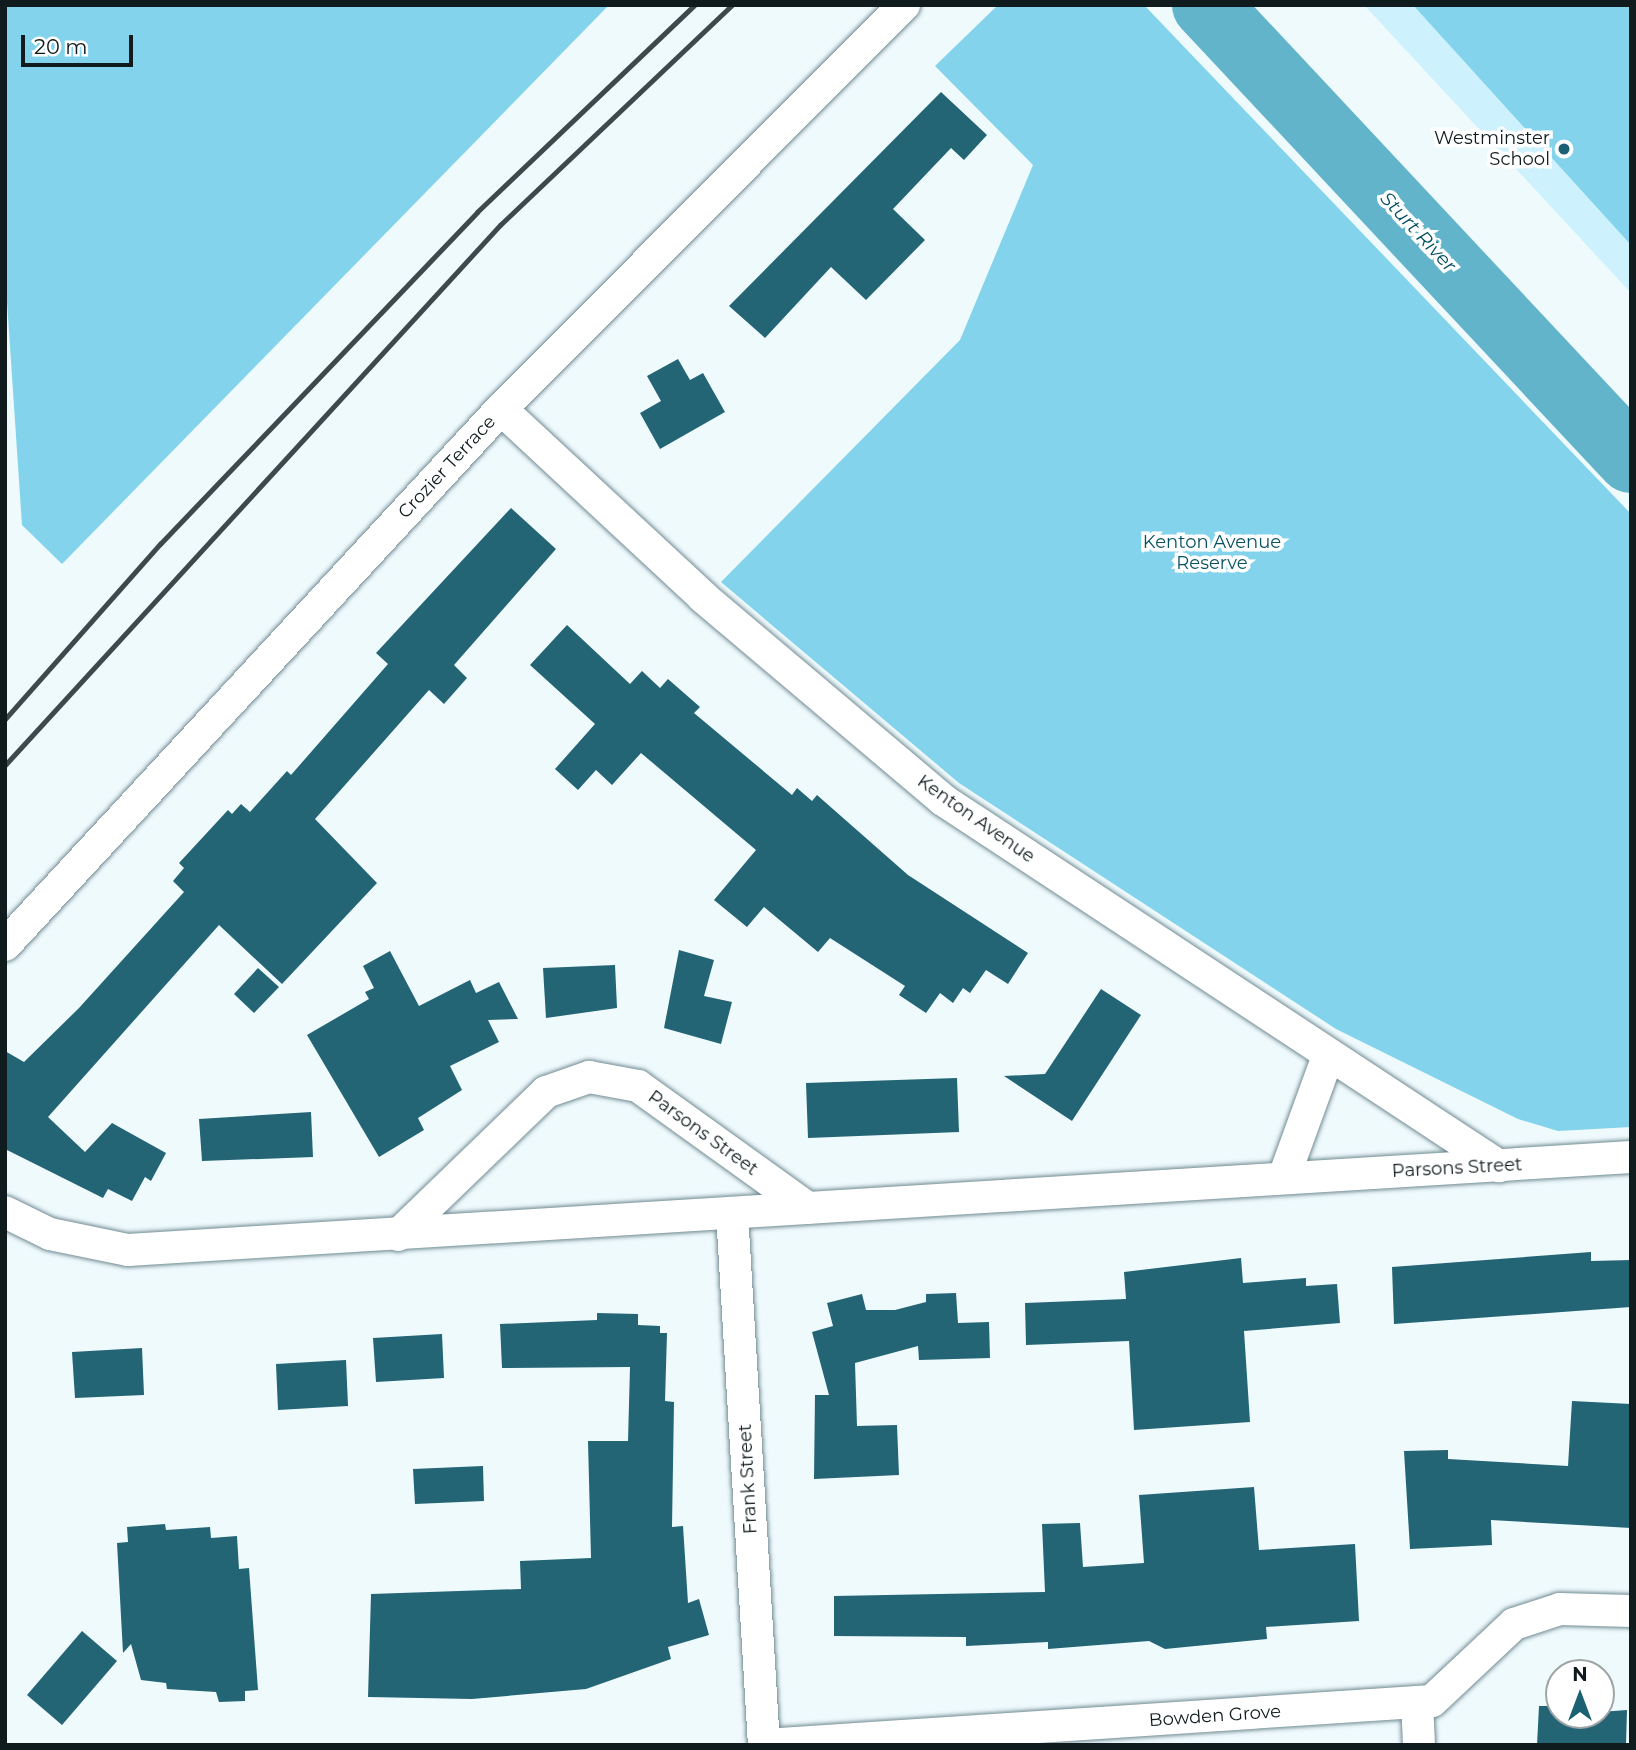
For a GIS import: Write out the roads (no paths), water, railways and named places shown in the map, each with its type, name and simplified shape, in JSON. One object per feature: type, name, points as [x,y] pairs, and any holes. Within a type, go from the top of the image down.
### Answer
[{"type":"street","name":"Crozier Terrace","points":[[5,944],[501,409],[904,5]]},
{"type":"street","name":"Kenton Avenue","points":[[501,409],[703,597],[943,800],[1328,1056],[1499,1166]]},
{"type":"street","points":[[1284,1177],[1328,1056]]},
{"type":"street","name":"Parsons Street","points":[[398,1235],[545,1093],[589,1077],[638,1086],[807,1208]]},
{"type":"street","name":"Parsons Street","points":[[5,1212],[50,1234],[128,1250],[1631,1157]]},
{"type":"street","name":"Frank Street","points":[[732,1213],[765,1745]]},
{"type":"street","name":"Bowden Grove","points":[[765,1745],[1432,1701],[1492,1643],[1535,1615],[1586,1607],[1631,1611]]},
{"type":"street","points":[[1417,1702],[1419,1745]]},
{"type":"waterway","name":"Sturt River","points":[[1206,5],[1631,459]]},
{"type":"railway","points":[[5,719],[160,544],[477,212],[694,5]]},
{"type":"railway","points":[[5,765],[500,225],[732,5]]},
{"type":"place","name":"Westminster School","points":[[1564,149]]},
{"type":"park label","name":"Kenton Avenue Reserve","points":[[1212,553]]}]
